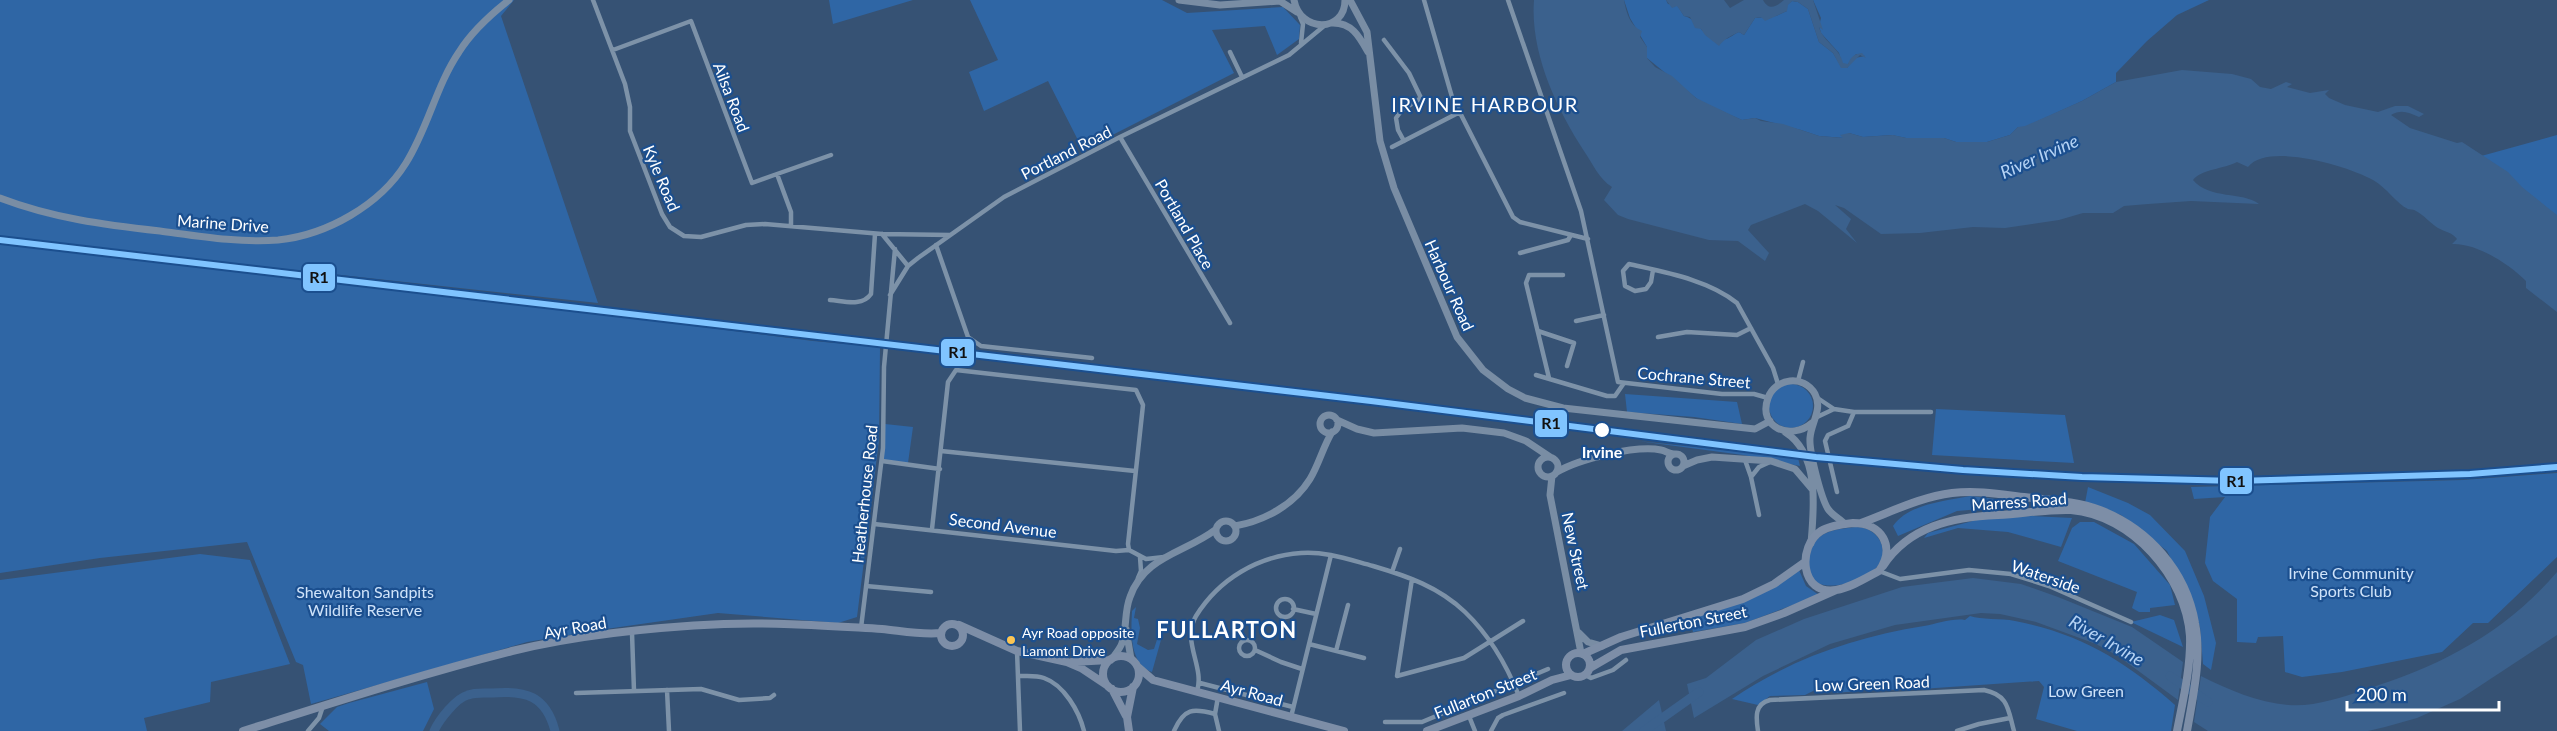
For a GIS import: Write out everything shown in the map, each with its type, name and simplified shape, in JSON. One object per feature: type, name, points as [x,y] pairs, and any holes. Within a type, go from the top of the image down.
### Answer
[{"type":"main road","name":"Marress Road","points":[[1861,523],[1926,498],[1953,493],[1982,492],[2041,499],[2099,510],[2127,523],[2151,541],[2172,565],[2187,592],[2194,641],[2195,681],[2187,730]]},
{"type":"main road","name":"Marress Road","points":[[1881,569],[1893,550],[1905,540],[1934,526],[1975,515],[2071,510],[2095,516],[2120,527],[2157,557],[2182,600],[2187,616],[2194,641],[2178,729]]},
{"type":"main road","points":[[1845,524],[1872,525],[1884,539],[1886,557],[1881,569],[1836,590],[1828,590],[1813,583],[1808,577],[1805,562],[1810,543],[1823,529],[1845,524]]},
{"type":"main road","name":"Fullerton Street","points":[[1582,653],[1690,614],[1743,599],[1774,584],[1805,562]]},
{"type":"main road","name":"Fullerton Street","points":[[1588,671],[1621,650],[1745,627],[1836,590]]},
{"type":"main road","name":"Ayr Road","points":[[243,731],[514,651],[613,634],[721,624],[765,623],[922,634],[941,633]]},
{"type":"main road","points":[[988,640],[970,638],[953,646],[944,643],[941,633],[946,625],[953,623],[1020,652],[1068,662],[1110,688],[1123,692],[1153,680]]},
{"type":"main road","points":[[958,626],[963,633],[962,640]]},
{"type":"main road","name":"Ayr Road","points":[[922,634],[944,643]]},
{"type":"main road","points":[[1582,653],[1589,660],[1588,671],[1578,677],[1571,675],[1566,667],[1569,656],[1582,653]]},
{"type":"main road","points":[[1068,662],[1122,656],[1131,659],[1153,680]]},
{"type":"main road","points":[[1111,659],[1103,673],[1126,717],[1129,731]]},
{"type":"main road","points":[[1126,717],[1138,679],[1138,667]]},
{"type":"main road","name":"Fullarton Street","points":[[1552,680],[1566,667]]},
{"type":"main road","name":"Fullarton Street","points":[[1427,731],[1519,696],[1552,680],[1571,675]]},
{"type":"main road","name":"Ayr Road","points":[[1153,680],[1344,731]]},
{"type":"street","name":"Marine Drive","points":[[0,198],[55,216],[151,230],[248,240],[279,240],[308,234],[336,223],[362,208],[385,188],[405,165],[420,138],[458,53],[475,30],[509,0]]},
{"type":"street","name":"Kyle Road","points":[[593,0],[626,84],[630,107],[630,131],[662,214],[670,227],[684,236],[701,237],[746,225],[791,226],[875,234],[950,235]]},
{"type":"street","points":[[1179,0],[1220,5],[1281,1],[1299,14]]},
{"type":"street","points":[[1294,0],[1303,24],[1302,43]]},
{"type":"street","points":[[1328,24],[1341,15],[1345,0]]},
{"type":"street","name":"Harbour Road","points":[[1350,0],[1367,32],[1380,141],[1386,166],[1438,294],[1462,346],[1494,379],[1526,398],[1563,408],[1755,429],[1770,421]]},
{"type":"street","points":[[1424,0],[1452,97],[1513,217],[1520,222],[1588,239]]},
{"type":"street","points":[[1508,0],[1573,185],[1588,239],[1621,383],[1615,396],[1607,396],[1536,375]]},
{"type":"street","name":"Harbour Road","points":[[1299,14],[1307,22],[1338,23],[1354,30],[1369,54]]},
{"type":"street","name":"Ailsa Road","points":[[613,50],[691,21],[752,183],[777,174]]},
{"type":"street","name":"Portland Road","points":[[887,326],[890,295],[908,266],[1004,197],[1120,137],[1289,55],[1328,24]]},
{"type":"street","points":[[1384,40],[1409,73],[1421,98],[1402,110],[1396,118],[1398,130],[1404,141]]},
{"type":"street","points":[[1230,52],[1242,77]]},
{"type":"street","points":[[1392,147],[1460,112]]},
{"type":"street","name":"Portland Place","points":[[1120,137],[1230,323]]},
{"type":"street","points":[[791,226],[791,212],[777,174],[831,155]]},
{"type":"street","points":[[830,300],[860,303],[871,294],[875,234]]},
{"type":"street","points":[[882,234],[908,266]]},
{"type":"street","points":[[1520,253],[1569,240],[1571,235]]},
{"type":"street","points":[[936,245],[968,337],[981,346],[1092,358]]},
{"type":"street","points":[[890,295],[895,249]]},
{"type":"street","points":[[1653,270],[1651,282],[1646,289],[1631,291],[1625,286],[1623,271],[1629,264],[1653,270],[1680,277],[1728,296],[1737,303],[1773,368],[1778,384]]},
{"type":"street","points":[[1549,378],[1527,283],[1529,275],[1563,275]]},
{"type":"street","points":[[1576,321],[1604,315]]},
{"type":"street","name":"Heatherhouse Road","points":[[861,628],[882,461],[887,326]]},
{"type":"street","points":[[1658,337],[1687,332],[1737,335],[1751,328]]},
{"type":"street","points":[[1538,331],[1574,343],[1568,364],[1562,360]]},
{"type":"street","points":[[1798,381],[1803,362]]},
{"type":"street","points":[[932,529],[948,382],[956,370],[1136,390],[1143,405],[1129,550],[1146,560],[1166,556]]},
{"type":"street","points":[[1810,543],[1814,509],[1809,470],[1800,443],[1770,421],[1766,410],[1768,398],[1778,384],[1798,381],[1834,409],[1854,412],[1931,412]]},
{"type":"street","name":"Cochrane Street","points":[[1621,383],[1722,394],[1748,393],[1768,398]]},
{"type":"street","points":[[1816,397],[1810,440],[1811,456],[1828,509],[1845,524]]},
{"type":"street","points":[[1784,432],[1805,429],[1814,420],[1834,409]]},
{"type":"street","points":[[1837,492],[1825,441],[1828,435],[1848,426],[1854,412]]},
{"type":"street","points":[[1322,449],[1320,421],[1325,415],[1331,415],[1357,429]]},
{"type":"street","points":[[1202,540],[1229,541],[1236,528],[1263,518],[1285,506],[1299,494],[1309,480],[1322,449],[1338,425],[1337,420]]},
{"type":"street","points":[[1320,426],[1326,433],[1357,429],[1389,433],[1462,428],[1504,433],[1526,441],[1553,458],[1570,464]]},
{"type":"street","points":[[1533,447],[1540,460],[1539,472],[1546,477],[1570,464],[1636,449],[1654,450],[1683,457],[1683,466]]},
{"type":"street","points":[[941,450],[1135,471]]},
{"type":"street","points":[[1654,450],[1675,470],[1705,458],[1771,461],[1795,469],[1812,489]]},
{"type":"street","points":[[1668,463],[1670,456],[1674,454]]},
{"type":"street","points":[[1540,460],[1553,458]]},
{"type":"street","points":[[1553,458],[1558,466],[1554,474]]},
{"type":"street","points":[[1744,460],[1751,477],[1759,515]]},
{"type":"street","points":[[882,461],[940,469]]},
{"type":"street","points":[[1751,477],[1759,468],[1771,461]]},
{"type":"street","name":"New Street","points":[[1554,474],[1550,495],[1582,653]]},
{"type":"street","points":[[1135,586],[1151,565],[1202,540],[1215,530],[1218,524],[1225,520],[1236,528]]},
{"type":"street","name":"Second Avenue","points":[[874,524],[1116,551],[1129,550]]},
{"type":"street","points":[[1215,530],[1219,539]]},
{"type":"street","points":[[1392,572],[1400,549]]},
{"type":"street","points":[[1197,691],[1200,683],[1190,636],[1195,618],[1224,582],[1268,559],[1302,553],[1331,555],[1392,572],[1437,590],[1466,612],[1490,641],[1514,682],[1519,696]]},
{"type":"street","points":[[1291,717],[1331,555]]},
{"type":"street","points":[[1111,659],[1122,645],[1125,618],[1141,571],[1140,557]]},
{"type":"street","name":"Waterside","points":[[1881,569],[1900,579],[1969,570],[2011,574],[2049,586],[2131,622]]},
{"type":"street","points":[[1412,579],[1398,676],[1464,658],[1523,621]]},
{"type":"street","points":[[866,585],[931,592]]},
{"type":"street","points":[[1336,651],[1348,605]]},
{"type":"street","points":[[1293,609],[1316,614]]},
{"type":"street","points":[[1125,618],[1131,659]]},
{"type":"street","points":[[1578,631],[1588,642],[1602,646]]},
{"type":"street","points":[[632,633],[634,691]]},
{"type":"street","points":[[1309,644],[1364,658]]},
{"type":"street","points":[[1255,650],[1302,669]]},
{"type":"street","points":[[1020,652],[1018,665],[1020,731]]},
{"type":"street","points":[[1588,671],[1591,678],[1602,675],[1626,660]]},
{"type":"street","points":[[1385,722],[1422,722],[1548,669]]},
{"type":"street","points":[[1019,676],[1042,678],[1066,695],[1078,713],[1084,731]]},
{"type":"street","name":"Ayr Road","points":[[1200,683],[1293,707]]},
{"type":"street","points":[[576,693],[701,689],[739,699],[770,698],[774,695]]},
{"type":"street","points":[[667,690],[669,731]]},
{"type":"street","name":"Low Green Road","points":[[1758,731],[1756,716],[1759,708],[1764,702],[1774,700],[1984,690],[1998,693],[2007,704],[2010,718]]},
{"type":"street","points":[[1491,731],[1498,718],[1503,715],[1564,693]]},
{"type":"street","points":[[1218,697],[1215,714],[1219,731]]},
{"type":"street","points":[[308,731],[319,718],[322,706]]},
{"type":"street","points":[[1174,731],[1180,718],[1187,712],[1200,710],[1215,714]]},
{"type":"street","points":[[1469,716],[1475,731]]},
{"type":"street","points":[[1957,731],[2010,718],[2014,731]]},
{"type":"green space","points":[[0,0],[514,0],[501,16],[598,303],[0,238]]},
{"type":"green space","points":[[829,0],[913,0],[833,24]]},
{"type":"green space","points":[[970,0],[1162,0],[1187,13],[1283,7],[1300,25],[1299,39],[1277,55],[1265,26],[1212,30],[1234,73],[1083,150],[1048,81],[984,111],[969,72],[998,60]]},
{"type":"green space","points":[[1624,0],[1666,0],[1668,4],[1677,5],[1684,16],[1695,22],[1708,36],[1719,40],[1739,32],[1744,35],[1755,18],[1776,16],[1787,11],[1787,5],[1792,1],[1798,2],[1808,9],[1819,42],[1833,53],[1842,68],[1847,68],[1855,58],[1865,56],[1856,54],[1848,64],[1842,64],[1839,53],[1821,33],[1819,26],[1821,18],[1813,0],[2209,0],[2177,15],[2147,41],[2116,73],[2116,82],[2082,101],[2025,127],[2018,127],[2010,135],[1987,142],[1956,142],[1944,138],[1906,138],[1892,135],[1863,137],[1849,133],[1845,138],[1819,136],[1755,118],[1742,120],[1701,102],[1647,58],[1647,47],[1630,18]]},
{"type":"green space","points":[[2557,135],[2557,227],[2474,158]]},
{"type":"green space","name":"Shewalton Sandpits Wildlife Reserve","points":[[0,244],[430,293],[813,341],[880,347],[879,440],[857,617],[838,623],[718,613],[599,630],[527,642],[311,704],[303,665],[296,662],[247,542],[100,558],[0,573]]},
{"type":"green space","points":[[1791,384],[1806,391],[1813,406],[1806,421],[1791,428],[1776,421],[1769,406],[1776,391]]},
{"type":"green space","points":[[1625,394],[1737,402],[1742,424],[1694,417],[1627,412]]},
{"type":"green space","points":[[1936,409],[2065,415],[2074,463],[1932,455]]},
{"type":"green space","points":[[885,424],[913,427],[908,463],[883,460]]},
{"type":"green space","points":[[1638,441],[1798,458],[1800,466],[1743,455]]},
{"type":"green space","name":"Irvine Community Sports Club","points":[[2557,473],[2557,557],[2488,623],[2473,623],[2442,652],[2342,672],[2302,677],[2285,672],[2283,636],[2258,637],[2256,643],[2237,642],[2237,599],[2213,581],[2205,563],[2210,517],[2225,497],[2194,499],[2191,487],[2463,480]]},
{"type":"green space","points":[[2088,487],[2128,503],[2150,515],[2185,551],[2204,596],[2216,643],[2211,670],[2203,664],[2200,627],[2191,598],[2167,551],[2121,515],[2085,503]]},
{"type":"green space","points":[[1970,496],[2013,501],[2016,506],[1957,511],[1898,536],[1893,526],[1917,508]]},
{"type":"green space","points":[[2032,516],[2072,518],[2061,547],[2008,532],[1958,528],[1924,538],[1928,533],[1980,519]]},
{"type":"green space","points":[[2080,522],[2094,522],[2134,544],[2170,585],[2175,605],[2150,608],[2150,612],[2139,612],[2132,608],[2137,592],[2058,561],[2072,528]]},
{"type":"green space","points":[[1856,527],[1871,531],[1880,541],[1883,554],[1876,568],[1863,577],[1843,584],[1824,585],[1816,582],[1810,577],[1808,566],[1810,554],[1817,540],[1827,533]]},
{"type":"green space","points":[[200,554],[250,560],[290,664],[211,682],[210,702],[144,718],[147,731],[0,731],[0,580]]},
{"type":"green space","points":[[1799,570],[1806,586],[1819,595],[1745,623],[1693,632],[1689,616],[1747,600]]},
{"type":"green space","points":[[1136,607],[1134,618],[1138,619],[1140,628],[1137,644],[1148,650],[1154,649],[1162,624],[1166,622],[1152,672],[1139,662],[1133,646],[1132,611]]},
{"type":"green space","points":[[2160,615],[2174,620],[2183,647],[2131,622]]},
{"type":"green space","name":"Low Green","points":[[1970,616],[2009,620],[2039,627],[2061,633],[2101,651],[2138,675],[2175,705],[2171,731],[2077,731],[2036,719],[2044,687],[2039,681],[1921,689],[1914,684],[1912,689],[1886,690],[1880,685],[1866,685],[1860,691],[1834,693],[1827,688],[1819,688],[1805,695],[1770,696],[1758,705],[1732,699],[1777,672],[1848,643],[1950,620],[1965,620]]},
{"type":"green space","points":[[427,682],[434,709],[423,731],[329,731],[320,724],[337,707]]},
{"type":"water","points":[[1534,0],[1624,0],[1627,14],[1642,31],[1640,37],[1647,47],[1647,58],[1655,67],[1672,76],[1696,98],[1742,120],[1755,118],[1783,124],[1819,136],[1843,138],[1840,135],[1849,133],[1863,137],[1893,135],[1906,138],[1944,138],[1956,142],[1987,142],[2010,135],[2018,127],[2082,101],[2116,82],[2182,70],[2232,74],[2251,79],[2260,87],[2271,89],[2286,82],[2292,84],[2287,87],[2310,93],[2329,90],[2325,94],[2329,98],[2345,105],[2378,112],[2395,106],[2408,106],[2424,114],[2419,117],[2401,112],[2391,115],[2410,128],[2457,143],[2462,142],[2508,172],[2522,187],[2557,215],[2557,312],[2526,288],[2526,281],[2511,268],[2482,251],[2452,244],[2457,239],[2453,235],[2438,228],[2415,210],[2404,207],[2373,180],[2328,163],[2290,156],[2258,160],[2248,167],[2237,162],[2207,171],[2193,180],[2208,190],[2252,200],[2259,204],[2191,201],[2148,204],[2124,206],[2113,213],[2083,213],[2059,220],[2005,228],[1973,227],[1920,233],[1881,234],[1844,208],[1835,205],[1851,219],[1846,229],[1857,243],[1818,211],[1805,204],[1751,225],[1748,230],[1769,253],[1765,261],[1738,241],[1709,240],[1628,219],[1618,215],[1604,200],[1612,187],[1600,176],[1574,134],[1547,79],[1536,39]]},
{"type":"water","points":[[1666,0],[1724,0],[1730,8],[1744,0],[1763,0],[1768,6],[1773,7],[1784,0],[1813,0],[1823,30],[1819,27],[1821,32],[1839,53],[1843,63],[1848,64],[1852,57],[1860,53],[1866,58],[1860,55],[1847,68],[1841,68],[1833,53],[1819,42],[1808,9],[1798,2],[1792,1],[1787,11],[1765,21],[1761,17],[1755,18],[1744,35],[1739,32],[1719,46],[1701,29],[1695,28],[1690,17],[1684,16],[1677,6],[1672,8]]},
{"type":"water","points":[[2557,572],[2557,635],[2460,699],[2417,718],[2368,731],[2208,731],[2194,722],[2201,676],[2243,695],[2288,705],[2307,705],[2336,699],[2392,681],[2469,645],[2515,613]]},
{"type":"water","points":[[1973,578],[2021,584],[2132,627],[2183,662],[2178,700],[2118,656],[2096,644],[2036,622],[2000,614],[1981,613],[1895,625],[1830,644],[1763,676],[1694,718],[1687,684],[1706,678],[1756,640],[1804,619],[1902,587]]},
{"type":"water","points":[[1659,700],[1666,731],[1622,731]]},
{"type":"waterway","name":"River Irvine","points":[[2170,676],[2208,702]]},
{"type":"waterway","name":"River Irvine","points":[[434,731],[448,710],[463,697],[477,693],[504,692],[525,694],[540,703],[551,719],[555,731]]},
{"type":"waterway","name":"River Irvine","points":[[1644,731],[1699,692]]},
{"type":"transit line","name":"R1","points":[[0,240],[1371,401],[1816,457],[1963,470],[2082,477],[2236,481],[2470,474],[2557,467]]},
{"type":"place","name":"Irvine","points":[[1602,430]]},
{"type":"place","name":"Ayr Road opposite Lamont Drive","points":[[1011,640]]},
{"type":"district","name":"IRVINE HARBOUR","points":[[1485,104]]},
{"type":"district","name":"FULLARTON","points":[[1227,629]]}]
